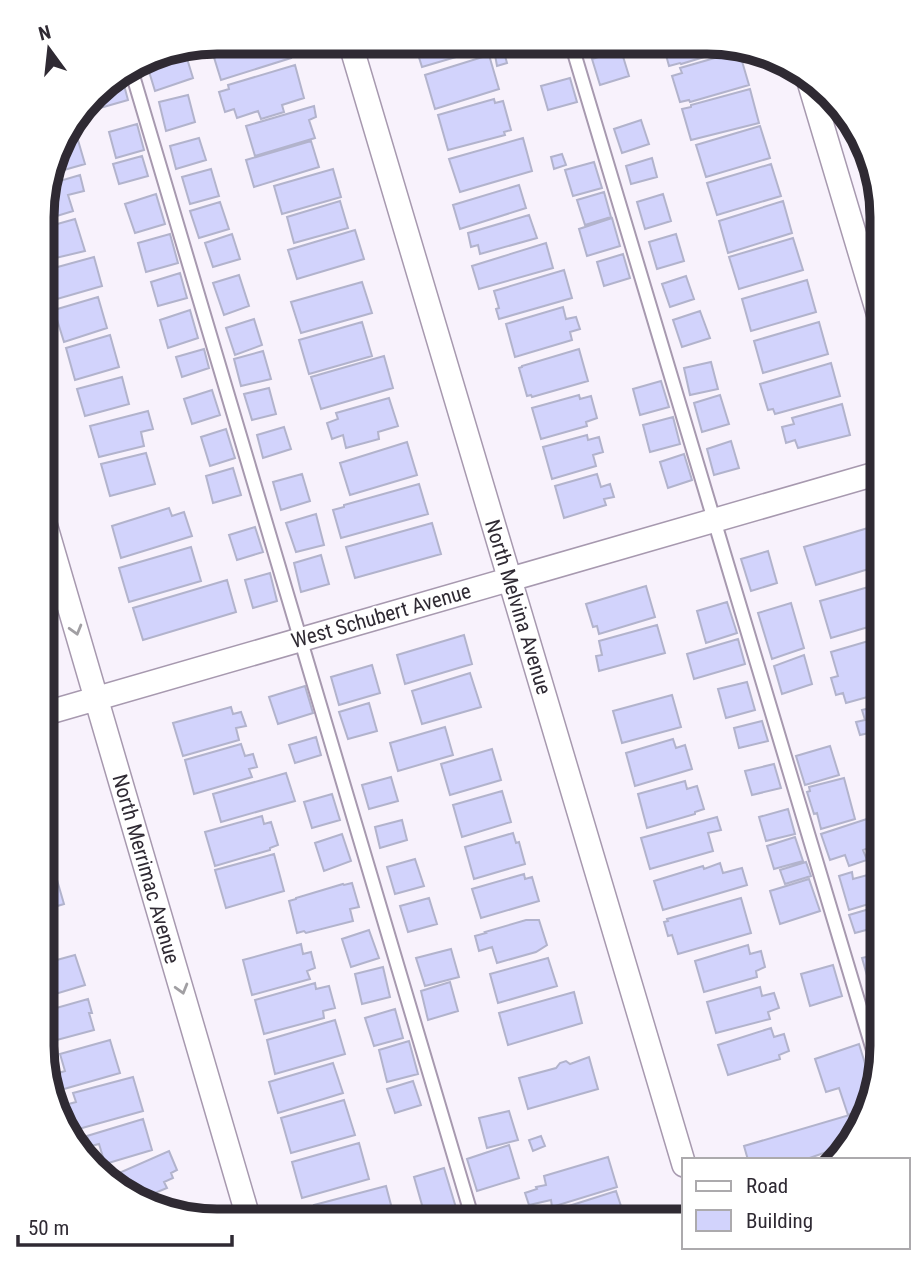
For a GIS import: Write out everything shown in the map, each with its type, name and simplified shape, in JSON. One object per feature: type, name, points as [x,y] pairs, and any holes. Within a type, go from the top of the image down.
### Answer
[{"type":"street","name":"North Melvina Avenue","points":[[354,55],[682,1158]]},
{"type":"street","points":[[813,94],[870,286]]},
{"type":"street","name":"West Schubert Avenue","points":[[54,711],[870,475]]},
{"type":"street","name":"North Merrimac Avenue","points":[[54,555],[246,1209]]},
{"type":"lane","points":[[574,54],[869,1038]]},
{"type":"lane","points":[[134,78],[469,1209]]},
{"type":"building","points":[[465,54],[422,67],[418,55]]},
{"type":"building","points":[[505,54],[507,63],[497,66],[495,55]]},
{"type":"building","points":[[607,54],[622,54],[629,76],[600,85],[592,59]]},
{"type":"building","points":[[666,54],[712,55],[681,64],[669,66]]},
{"type":"building","points":[[213,55],[290,55],[291,58],[221,80]]},
{"type":"building","points":[[489,55],[499,89],[435,109],[425,75]]},
{"type":"building","points":[[723,56],[741,59],[749,85],[690,102],[680,102],[672,76],[682,73],[680,68]]},
{"type":"building","points":[[187,57],[193,78],[155,91],[149,70]]},
{"type":"building","points":[[295,65],[304,98],[282,105],[284,112],[261,119],[258,111],[237,118],[234,109],[225,112],[219,92],[229,89],[228,85]]},
{"type":"building","points":[[570,78],[577,102],[548,110],[541,86]]},
{"type":"building","points":[[124,84],[128,100],[100,108],[99,106]]},
{"type":"building","points":[[750,89],[759,123],[691,140],[682,109]]},
{"type":"building","points":[[188,95],[195,122],[166,131],[159,102]]},
{"type":"building","points":[[494,99],[495,103],[503,101],[511,130],[504,132],[505,135],[448,150],[438,115]]},
{"type":"building","points":[[314,106],[316,117],[309,120],[315,138],[255,156],[246,126]]},
{"type":"building","points":[[641,120],[649,144],[622,153],[614,129]]},
{"type":"building","points":[[137,124],[144,150],[116,158],[109,132]]},
{"type":"building","points":[[760,126],[770,158],[706,177],[696,145]]},
{"type":"building","points":[[77,135],[85,164],[61,171]]},
{"type":"building","points":[[199,138],[206,160],[176,169],[170,146]]},
{"type":"building","points":[[523,138],[532,171],[460,192],[449,159]]},
{"type":"building","points":[[311,141],[319,167],[254,187],[246,160]]},
{"type":"building","points":[[562,154],[566,165],[554,169],[551,157]]},
{"type":"building","points":[[142,156],[148,176],[119,184],[113,164]]},
{"type":"building","points":[[652,158],[657,177],[631,184],[626,166]]},
{"type":"building","points":[[594,162],[602,188],[573,196],[565,170]]},
{"type":"building","points":[[771,164],[781,196],[717,215],[707,183]]},
{"type":"building","points":[[211,169],[219,196],[190,204],[182,177]]},
{"type":"building","points":[[333,169],[341,197],[282,214],[274,186]]},
{"type":"building","points":[[80,175],[84,191],[68,195],[73,211],[54,217],[57,186],[58,181]]},
{"type":"building","points":[[519,185],[526,208],[460,229],[453,205]]},
{"type":"building","points":[[604,192],[611,217],[585,225],[577,200]]},
{"type":"building","points":[[156,194],[165,224],[135,233],[125,204]]},
{"type":"building","points":[[663,194],[671,221],[645,229],[637,202]]},
{"type":"building","points":[[340,201],[348,228],[294,243],[287,217]]},
{"type":"building","points":[[783,201],[792,233],[728,253],[719,221]]},
{"type":"building","points":[[220,202],[229,229],[199,238],[190,211]]},
{"type":"building","points":[[529,215],[537,238],[480,254],[478,245],[471,247],[468,233]]},
{"type":"building","points":[[612,218],[620,246],[587,256],[579,229]]},
{"type":"building","points":[[75,219],[85,251],[54,258],[54,225]]},
{"type":"building","points":[[355,230],[364,259],[297,279],[288,250]]},
{"type":"building","points":[[170,234],[178,263],[146,272],[138,243]]},
{"type":"building","points":[[232,234],[240,259],[213,267],[205,243]]},
{"type":"building","points":[[676,234],[684,261],[657,269],[649,242]]},
{"type":"building","points":[[793,238],[803,270],[739,289],[729,257]]},
{"type":"building","points":[[546,243],[553,268],[479,289],[472,266]]},
{"type":"building","points":[[623,254],[630,278],[604,286],[597,262]]},
{"type":"building","points":[[94,257],[102,286],[54,300],[54,268]]},
{"type":"building","points":[[564,270],[572,298],[499,319],[494,291]]},
{"type":"building","points":[[180,273],[187,298],[158,306],[151,282]]},
{"type":"building","points":[[239,275],[249,306],[224,315],[213,283]]},
{"type":"building","points":[[686,276],[694,299],[670,307],[662,284]]},
{"type":"building","points":[[807,280],[816,312],[751,331],[742,299]]},
{"type":"building","points":[[362,282],[372,313],[301,333],[291,302]]},
{"type":"building","points":[[98,297],[107,328],[64,342],[54,310]]},
{"type":"building","points":[[563,307],[566,319],[576,317],[580,329],[570,332],[572,340],[515,357],[506,324]]},
{"type":"building","points":[[190,310],[198,338],[168,348],[160,320]]},
{"type":"building","points":[[700,311],[710,338],[682,347],[673,320]]},
{"type":"building","points":[[254,319],[262,345],[235,355],[226,328]]},
{"type":"building","points":[[362,322],[372,356],[309,374],[299,340]]},
{"type":"building","points":[[819,322],[828,354],[763,373],[754,341]]},
{"type":"building","points":[[110,335],[119,367],[75,380],[66,348]]},
{"type":"building","points":[[204,349],[209,368],[182,377],[176,357]]},
{"type":"building","points":[[579,349],[588,381],[532,397],[527,396],[519,368]]},
{"type":"building","points":[[263,351],[271,379],[241,386],[234,359]]},
{"type":"building","points":[[384,356],[393,388],[321,409],[311,377]]},
{"type":"building","points":[[711,362],[718,389],[690,395],[684,368]]},
{"type":"building","points":[[831,363],[840,396],[775,414],[773,409],[768,410],[760,384]]},
{"type":"building","points":[[122,377],[129,404],[85,416],[77,389]]},
{"type":"building","points":[[661,381],[669,407],[640,415],[633,389]]},
{"type":"building","points":[[269,388],[276,414],[252,420],[244,394]]},
{"type":"building","points":[[212,390],[220,415],[192,424],[184,399]]},
{"type":"building","points":[[579,395],[580,399],[591,396],[597,418],[586,422],[587,426],[541,439],[532,408]]},
{"type":"building","points":[[720,395],[729,424],[702,432],[694,403]]},
{"type":"building","points":[[389,398],[398,426],[378,432],[379,439],[346,448],[343,435],[332,439],[327,423],[338,419],[336,413]]},
{"type":"building","points":[[842,404],[850,435],[798,448],[795,440],[786,443],[782,427],[794,424],[792,418]]},
{"type":"building","points":[[148,411],[153,429],[141,432],[144,446],[99,457],[90,426]]},
{"type":"building","points":[[673,417],[680,444],[650,452],[643,425]]},
{"type":"building","points":[[284,427],[291,449],[263,458],[257,435]]},
{"type":"building","points":[[226,429],[235,458],[210,466],[201,437]]},
{"type":"building","points":[[587,435],[588,440],[599,437],[603,452],[593,455],[596,466],[552,479],[543,447]]},
{"type":"building","points":[[731,441],[739,468],[714,475],[707,449]]},
{"type":"building","points":[[407,442],[417,475],[350,495],[340,463]]},
{"type":"building","points":[[146,453],[155,484],[110,496],[101,464]]},
{"type":"building","points":[[684,454],[692,480],[668,488],[660,462]]},
{"type":"building","points":[[233,468],[241,495],[213,503],[206,476]]},
{"type":"building","points":[[302,474],[310,501],[281,510],[273,482]]},
{"type":"building","points":[[597,474],[601,487],[610,484],[614,497],[604,499],[606,505],[564,518],[555,486]]},
{"type":"building","points":[[419,484],[428,514],[341,538],[333,510]]},
{"type":"building","points":[[169,508],[172,516],[184,512],[192,536],[121,558],[112,526]]},
{"type":"building","points":[[316,514],[324,545],[296,552],[286,523]]},
{"type":"building","points":[[432,523],[441,554],[355,578],[346,547]]},
{"type":"building","points":[[255,527],[263,552],[237,560],[229,535]]},
{"type":"building","points":[[870,527],[870,569],[816,585],[804,547]]},
{"type":"building","points":[[191,547],[201,581],[129,602],[119,568]]},
{"type":"building","points":[[768,551],[777,583],[751,591],[741,559]]},
{"type":"building","points":[[321,555],[329,584],[301,592],[294,563]]},
{"type":"building","points":[[270,573],[277,601],[253,608],[245,580]]},
{"type":"building","points":[[227,580],[236,612],[143,640],[133,608]]},
{"type":"building","points":[[646,586],[655,617],[599,634],[597,626],[593,627],[586,604]]},
{"type":"building","points":[[870,587],[870,627],[831,638],[820,601]]},
{"type":"building","points":[[727,602],[737,633],[706,643],[697,611]]},
{"type":"building","points":[[791,603],[804,648],[772,659],[758,613]]},
{"type":"building","points":[[657,625],[665,653],[599,671],[596,656],[602,655],[599,641]]},
{"type":"building","points":[[464,635],[472,664],[405,684],[397,655]]},
{"type":"building","points":[[738,639],[745,664],[694,679],[687,654]]},
{"type":"building","points":[[869,641],[869,696],[846,703],[843,693],[836,695],[831,678],[838,676],[831,652]]},
{"type":"building","points":[[804,655],[812,684],[782,694],[774,666]]},
{"type":"building","points":[[372,665],[380,693],[339,705],[331,677]]},
{"type":"building","points":[[470,673],[481,707],[422,724],[412,691]]},
{"type":"building","points":[[747,682],[755,710],[726,718],[718,689]]},
{"type":"building","points":[[305,686],[313,713],[278,724],[269,697]]},
{"type":"building","points":[[672,695],[681,727],[622,743],[613,711]]},
{"type":"building","points":[[369,703],[377,731],[348,739],[339,712]]},
{"type":"building","points":[[231,707],[233,714],[241,712],[246,726],[236,728],[239,740],[183,756],[173,723]]},
{"type":"building","points":[[869,708],[869,734],[860,735],[856,722],[865,720],[862,710]]},
{"type":"building","points":[[762,721],[768,741],[739,748],[734,728]]},
{"type":"building","points":[[445,727],[453,755],[398,771],[390,743]]},
{"type":"building","points":[[316,737],[321,755],[295,763],[289,745]]},
{"type":"building","points":[[673,739],[676,748],[685,745],[692,769],[635,786],[626,753]]},
{"type":"building","points":[[241,744],[245,756],[253,754],[257,767],[249,769],[252,777],[194,794],[185,760]]},
{"type":"building","points":[[830,746],[839,775],[805,785],[796,756]]},
{"type":"building","points":[[492,749],[501,780],[450,795],[441,764]]},
{"type":"building","points":[[774,764],[781,788],[752,795],[745,771]]},
{"type":"building","points":[[286,773],[295,801],[221,822],[213,794]]},
{"type":"building","points":[[391,777],[398,801],[369,809],[362,785]]},
{"type":"building","points":[[844,778],[855,819],[821,829],[807,792],[810,791],[809,787]]},
{"type":"building","points":[[685,781],[687,789],[697,786],[704,809],[647,828],[638,794]]},
{"type":"building","points":[[502,791],[511,822],[462,837],[453,805]]},
{"type":"building","points":[[332,794],[340,820],[312,828],[304,802]]},
{"type":"building","points":[[788,809],[795,834],[766,841],[759,817]]},
{"type":"building","points":[[262,816],[264,824],[271,822],[278,845],[270,850],[215,866],[205,832]]},
{"type":"building","points":[[717,817],[721,830],[708,833],[713,851],[650,869],[641,838]]},
{"type":"building","points":[[869,818],[869,848],[863,850],[867,860],[849,866],[845,855],[830,860],[821,834]]},
{"type":"building","points":[[402,820],[407,840],[380,848],[375,827]]},
{"type":"building","points":[[513,833],[516,843],[519,842],[525,864],[474,879],[465,847]]},
{"type":"building","points":[[342,834],[351,861],[324,871],[315,843]]},
{"type":"building","points":[[795,837],[803,861],[774,869],[767,846]]},
{"type":"building","points":[[274,854],[284,891],[226,908],[215,870]]},
{"type":"building","points":[[415,859],[424,886],[395,894],[387,867]]},
{"type":"building","points":[[806,862],[811,876],[785,884],[780,870]]},
{"type":"building","points":[[720,863],[723,873],[742,868],[747,885],[663,910],[654,881]]},
{"type":"building","points":[[852,872],[853,879],[869,875],[869,904],[849,910],[839,876]]},
{"type":"building","points":[[524,874],[525,879],[532,877],[539,901],[481,918],[472,889]]},
{"type":"building","points":[[809,879],[820,911],[780,924],[770,891]]},
{"type":"building","points":[[57,880],[64,904],[54,907],[54,881]]},
{"type":"building","points":[[352,883],[359,907],[350,909],[353,921],[297,933],[289,901]]},
{"type":"building","points":[[429,898],[437,924],[408,932],[400,906]]},
{"type":"building","points":[[741,898],[751,933],[678,954],[672,935],[668,936],[664,922],[668,921],[667,919]]},
{"type":"building","points":[[869,909],[869,929],[855,933],[849,915]]},
{"type":"building","points":[[526,920],[539,920],[547,945],[536,952],[497,963],[492,947],[479,951],[475,936]]},
{"type":"building","points":[[369,930],[379,958],[351,967],[342,939]]},
{"type":"building","points":[[301,944],[303,954],[311,952],[315,968],[307,971],[310,979],[252,995],[243,960]]},
{"type":"building","points":[[748,945],[750,954],[761,951],[765,967],[756,971],[757,977],[704,992],[695,961]]},
{"type":"building","points":[[451,949],[459,977],[425,986],[416,958]]},
{"type":"building","points":[[75,955],[85,985],[54,994],[54,961]]},
{"type":"building","points":[[869,956],[869,979],[868,979],[862,958]]},
{"type":"building","points":[[548,958],[557,986],[498,1003],[490,974]]},
{"type":"building","points":[[833,965],[842,996],[810,1006],[801,974]]},
{"type":"building","points":[[383,967],[390,997],[362,1004],[355,974]]},
{"type":"building","points":[[450,982],[458,1011],[428,1020],[421,991]]},
{"type":"building","points":[[315,983],[316,989],[329,986],[335,1008],[323,1011],[324,1018],[264,1034],[255,1000]]},
{"type":"building","points":[[760,987],[762,996],[774,993],[779,1008],[768,1012],[770,1019],[716,1033],[707,1002]]},
{"type":"building","points":[[574,992],[582,1023],[508,1045],[499,1013]]},
{"type":"building","points":[[88,999],[94,1030],[54,1041],[54,1009]]},
{"type":"building","points":[[395,1009],[403,1038],[374,1046],[365,1018]]},
{"type":"building","points":[[335,1020],[345,1054],[275,1074],[267,1040]]},
{"type":"building","points":[[771,1028],[774,1037],[784,1034],[789,1051],[779,1055],[780,1059],[728,1075],[718,1045]]},
{"type":"building","points":[[110,1040],[120,1073],[61,1090],[57,1074],[65,1071],[60,1054]]},
{"type":"building","points":[[409,1041],[418,1074],[387,1082],[379,1050]]},
{"type":"building","points":[[859,1044],[868,1072],[855,1112],[848,1115],[839,1088],[826,1092],[815,1059]]},
{"type":"building","points":[[589,1057],[598,1089],[528,1109],[519,1078],[556,1068],[566,1061],[570,1064]]},
{"type":"building","points":[[333,1063],[343,1093],[278,1113],[269,1082]]},
{"type":"building","points":[[133,1077],[143,1111],[78,1129],[66,1105],[76,1102],[73,1093]]},
{"type":"building","points":[[413,1081],[421,1105],[395,1113],[387,1089]]},
{"type":"building","points":[[344,1100],[355,1135],[291,1153],[281,1118]]},
{"type":"building","points":[[509,1111],[518,1140],[487,1148],[479,1118]]},
{"type":"building","points":[[855,1113],[831,1150],[810,1158],[747,1158],[744,1146]]},
{"type":"building","points":[[143,1119],[152,1150],[106,1164],[99,1144],[91,1146],[87,1136]]},
{"type":"building","points":[[541,1136],[545,1146],[533,1151],[529,1140]]},
{"type":"building","points":[[359,1143],[369,1179],[302,1198],[292,1162]]},
{"type":"building","points":[[509,1145],[519,1178],[477,1191],[467,1159]]},
{"type":"building","points":[[169,1151],[177,1170],[171,1173],[173,1178],[164,1182],[167,1188],[151,1195],[118,1174]]},
{"type":"building","points":[[608,1157],[617,1187],[552,1207],[551,1200],[529,1205],[525,1193],[546,1185],[544,1176]]},
{"type":"building","points":[[444,1168],[456,1209],[423,1209],[414,1177]]},
{"type":"building","points":[[386,1186],[392,1209],[315,1209],[314,1205]]},
{"type":"building","points":[[616,1191],[622,1209],[570,1209],[569,1206]]}]
